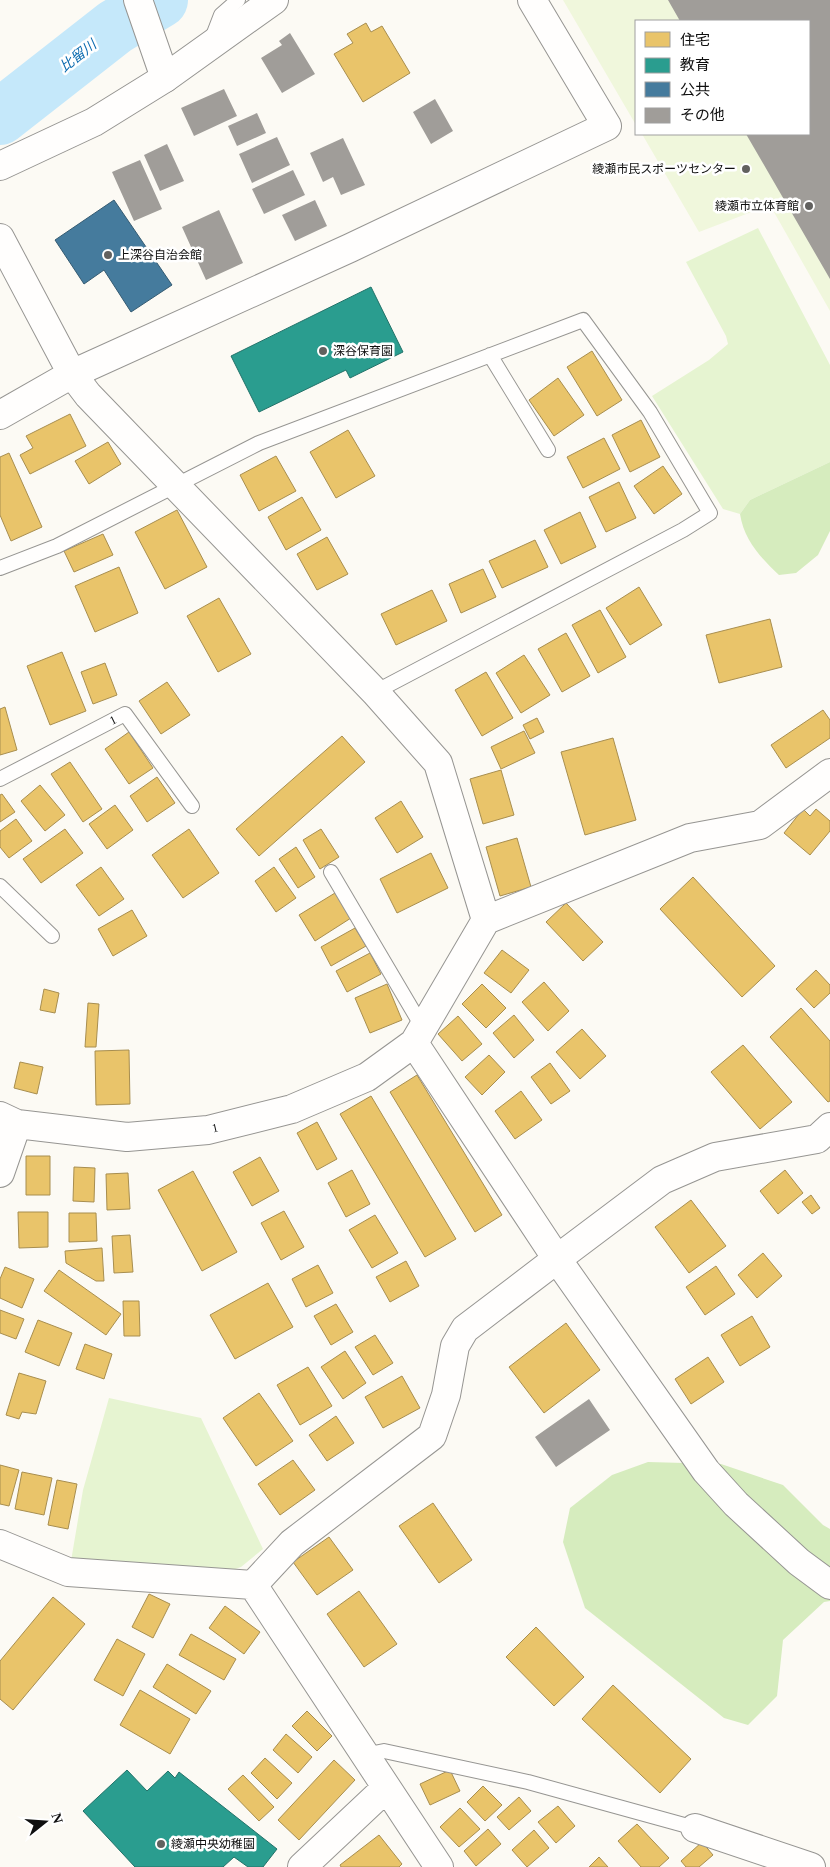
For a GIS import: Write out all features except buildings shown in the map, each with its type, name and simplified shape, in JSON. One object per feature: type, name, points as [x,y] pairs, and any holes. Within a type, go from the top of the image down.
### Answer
[{"type":"street","points":[[138,0],[165,78]]},
{"type":"street","points":[[0,166],[94,122],[165,78],[274,0]]},
{"type":"street","points":[[0,415],[72,374],[350,248],[607,126],[532,0]]},
{"type":"street","points":[[0,238],[72,374],[94,401],[375,692],[438,764],[486,920]]},
{"type":"street","points":[[830,773],[760,825],[690,838],[486,920],[419,1036],[557,1259],[706,1470],[736,1504],[778,1543],[799,1562],[830,1585]]},
{"type":"street","name":"1","points":[[8,1120],[127,1137],[208,1130],[292,1109],[368,1076],[419,1036]]},
{"type":"street","points":[[0,1173],[8,1120]]},
{"type":"street","points":[[253,1585],[292,1543],[432,1436],[446,1395],[455,1346],[465,1329],[662,1180],[715,1157],[817,1139],[830,1127]]},
{"type":"street","points":[[0,1544],[68,1572],[253,1585]]},
{"type":"street","points":[[253,1585],[439,1867]]},
{"type":"street","points":[[302,1867],[386,1788]]},
{"type":"street","points":[[695,1828],[811,1867]]},
{"type":"lane","points":[[210,47],[221,15],[238,0]]},
{"type":"lane","points":[[0,568],[57,546],[259,443],[583,320],[650,412],[710,513],[683,530],[375,692]]},
{"type":"lane","points":[[490,355],[548,450]]},
{"type":"lane","name":"1","points":[[0,779],[125,714],[192,806]]},
{"type":"lane","points":[[331,872],[419,1036]]},
{"type":"lane","points":[[0,886],[52,936]]},
{"type":"lane","points":[[364,1755],[384,1751],[528,1782],[695,1828]]},
{"type":"green space","name":"綾瀬市民スポーツセンター","points":[[563,0],[830,0],[830,311],[770,205],[699,232],[643,135],[810,135],[810,20],[635,20],[635,123]]},
{"type":"green space","points":[[758,228],[830,365],[830,462],[750,500],[740,514],[723,509],[652,396],[709,360],[728,344],[726,336],[686,262]]},
{"type":"green space","points":[[830,462],[830,531],[818,555],[796,573],[779,575],[754,548],[745,532],[740,514],[750,500]]},
{"type":"green space","points":[[109,1398],[201,1418],[263,1549],[241,1567],[230,1571],[71,1561],[83,1490]]},
{"type":"green space","points":[[648,1462],[721,1464],[783,1485],[823,1525],[830,1529],[830,1601],[824,1602],[783,1640],[777,1696],[748,1725],[724,1718],[585,1608],[563,1542],[570,1508],[612,1475]]},
{"type":"waterway","name":"比留川","points":[[0,117],[115,27],[160,0]]},
{"type":"place","name":"綾瀬市民スポーツセンター","points":[[746,169]]},
{"type":"place","name":"綾瀬市立体育館","points":[[809,206]]},
{"type":"place","name":"上深谷自治会館","points":[[108,255]]},
{"type":"place","name":"深谷保育園","points":[[323,351]]},
{"type":"place","name":"綾瀬中央幼稚園","points":[[161,1844]]}]
